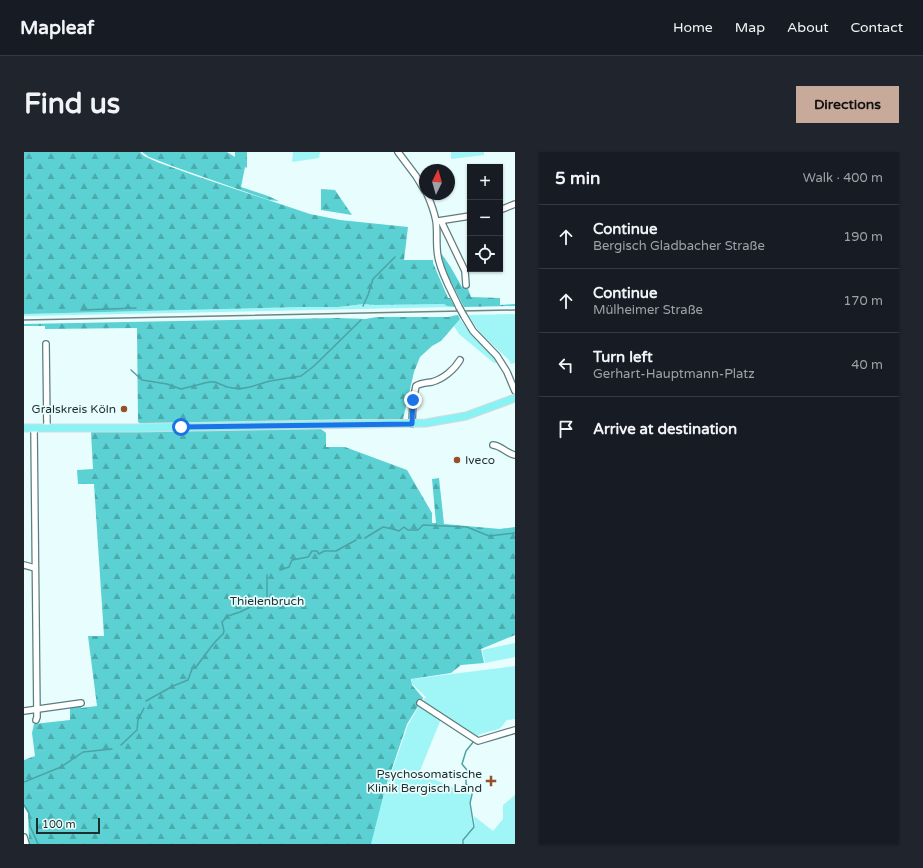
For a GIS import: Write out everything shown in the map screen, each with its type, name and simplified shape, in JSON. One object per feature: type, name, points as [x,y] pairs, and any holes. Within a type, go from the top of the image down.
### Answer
[{"type":"main road","points":[[24,428],[412,424],[456,418],[515,398]]},
{"type":"street","points":[[398,152],[419,181]]},
{"type":"street","points":[[429,200],[438,221],[465,271],[466,285]]},
{"type":"street","points":[[503,209],[515,204]]},
{"type":"street","points":[[438,221],[467,216]]},
{"type":"street","points":[[438,221],[436,241],[438,260],[442,271],[459,307],[473,331],[497,356],[507,372],[515,391]]},
{"type":"street","points":[[46,344],[47,428]]},
{"type":"street","points":[[412,424],[413,400],[416,386],[421,383],[436,380],[455,368],[460,360]]},
{"type":"street","points":[[34,428],[36,720]]},
{"type":"street","points":[[493,445],[503,448],[510,454],[515,455]]},
{"type":"street","points":[[24,565],[35,568]]},
{"type":"street","points":[[24,711],[81,703]]},
{"type":"street","points":[[420,703],[476,740],[480,741],[515,730]]},
{"type":"street","points":[[24,837],[26,844]]},
{"type":"shaded area","points":[[293,152],[320,152],[319,158],[292,162]]},
{"type":"shaded area","points":[[451,152],[484,152],[484,155],[451,159]]},
{"type":"shaded area","points":[[364,304],[444,304],[454,307],[24,316],[24,314],[338,307]]},
{"type":"shaded area","points":[[515,314],[515,363],[511,364],[509,360],[481,333],[468,315]]},
{"type":"shaded area","points":[[460,319],[471,334],[495,358],[498,363],[494,363],[459,334],[454,326]]},
{"type":"shaded area","points":[[361,419],[394,420],[138,423]]},
{"type":"shaded area","points":[[515,643],[515,657],[485,663],[482,650]]},
{"type":"shaded area","points":[[515,666],[515,719],[507,720],[502,727],[483,733],[476,737],[422,701],[426,697],[412,684],[412,679]]},
{"type":"shaded area","points":[[420,704],[441,719],[419,773],[471,795],[469,803],[473,827],[462,840],[462,844],[370,844],[382,799],[408,725]]},
{"type":"shaded area","points":[[515,795],[515,844],[464,844],[464,840],[475,827],[474,816],[493,831],[503,819],[503,805]]},
{"type":"green space","points":[[24,152],[140,152],[144,156],[157,162],[310,214],[340,220],[408,227],[404,260],[433,260],[448,298],[450,298],[455,307],[444,304],[364,304],[338,307],[24,314]]},
{"type":"green space","points":[[142,152],[227,152],[235,157],[235,152],[247,152],[247,168],[245,167],[241,187],[279,201],[269,200],[175,167],[149,157]]},
{"type":"green space","points":[[321,189],[335,190],[352,215],[321,210]]},
{"type":"green space","points":[[441,253],[462,287],[468,289],[471,297],[500,298],[500,305],[515,304],[515,306],[464,307],[444,268]]},
{"type":"green space","points":[[458,315],[460,319],[441,341],[432,346],[420,357],[414,372],[403,419],[394,420],[361,419],[140,423],[138,422],[137,328],[45,329],[45,326],[24,326],[24,324],[338,318],[365,319],[377,317],[448,317]]},
{"type":"green space","name":"Thielenbruch","points":[[321,429],[326,433],[326,447],[345,447],[407,470],[432,513],[432,523],[436,523],[432,479],[439,478],[444,524],[500,529],[515,527],[515,635],[481,649],[484,663],[461,665],[451,673],[411,679],[412,685],[423,698],[407,724],[385,789],[371,844],[29,844],[28,813],[24,806],[24,760],[35,756],[32,733],[34,724],[70,720],[70,706],[81,705],[81,708],[97,706],[88,636],[104,636],[94,484],[78,484],[77,470],[93,469],[91,432]]},
{"type":"waterway","points":[[363,306],[373,279],[395,257]]},
{"type":"waterway","points":[[81,310],[136,308]]},
{"type":"waterway","points":[[131,370],[142,380],[167,384],[181,389],[209,382],[215,382],[227,387],[239,389],[270,381],[301,376],[314,366],[361,320]]},
{"type":"waterway","points":[[365,538],[383,527],[399,531],[404,527],[408,530],[418,530],[423,525],[467,527],[489,536],[515,533]]},
{"type":"waterway","points":[[280,570],[289,567],[292,560],[308,557],[312,551],[317,551],[319,554],[324,551],[336,551],[356,540]]},
{"type":"waterway","points":[[146,701],[173,686],[188,680],[192,669],[196,667],[214,643],[223,634],[224,631],[222,622],[228,616],[267,599],[267,575]]},
{"type":"waterway","points":[[121,745],[137,730],[138,720],[144,708]]},
{"type":"waterway","points":[[463,844],[463,840],[474,827],[470,803],[473,790],[466,784],[466,779],[471,775],[462,764],[466,751],[474,741]]},
{"type":"waterway","points":[[24,782],[61,767],[83,752],[112,749]]},
{"type":"waterway","points":[[24,805],[29,813],[30,826],[38,844]]},
{"type":"railway","points":[[24,320],[515,310]]},
{"type":"place","name":"Gralskreis Köln","points":[[124,409]]},
{"type":"place","name":"Iveco","points":[[457,460]]},
{"type":"place","name":"Psychosomatische Klinik Bergisch Land","points":[[491,781]]},
{"type":"route","points":[[181,427],[412,424],[413,400]]}]
